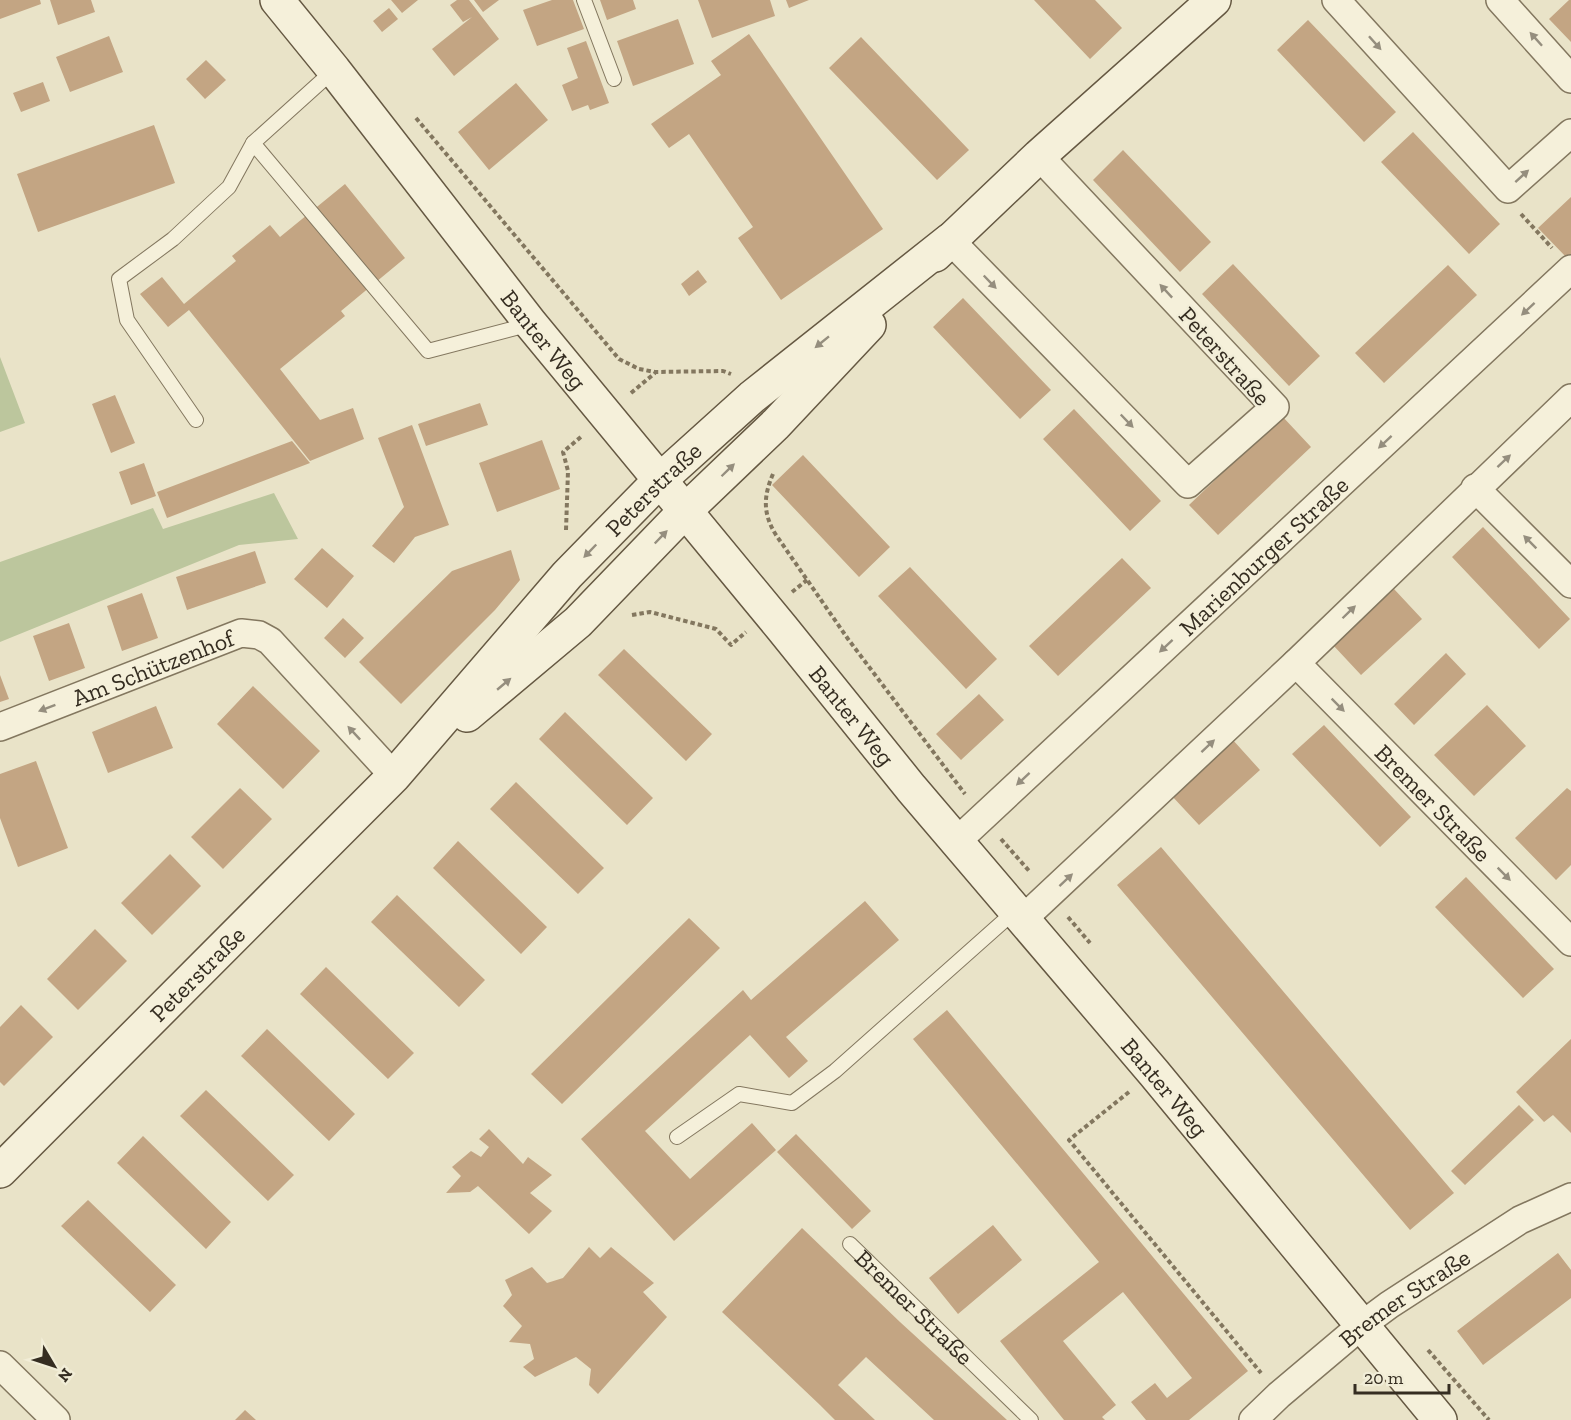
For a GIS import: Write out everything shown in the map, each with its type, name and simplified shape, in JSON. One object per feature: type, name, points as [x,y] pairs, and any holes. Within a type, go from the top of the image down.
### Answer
[{"type":"main road","name":"Banter Weg","points":[[277,0],[531,324],[956,842],[1154,1073],[1440,1420]]},
{"type":"main road","name":"Peterstraße","points":[[394,776],[578,622],[685,511],[776,424],[950,240],[1039,156],[1214,0]]},
{"type":"main road","name":"Peterstraße","points":[[0,1171],[394,776],[567,575],[660,480],[752,397],[950,240]]},
{"type":"street","points":[[1336,0],[1508,189],[1571,133]]},
{"type":"street","points":[[1500,0],[1571,79]]},
{"type":"street","name":"Peterstraße","points":[[950,240],[1188,484],[1275,407],[1039,156]]},
{"type":"street","name":"Marienburger Straße","points":[[956,842],[1563,261]]},
{"type":"street","points":[[1019,915],[1050,895],[1296,663],[1475,488],[1571,398]]},
{"type":"street","points":[[1475,488],[1571,584]]},
{"type":"street","name":"Am Schützenhof","points":[[0,727],[240,633],[259,635],[270,641],[394,776]]},
{"type":"street","name":"Bremer Straße","points":[[1296,663],[1571,942]]},
{"type":"street","name":"Bremer Straße","points":[[1253,1420],[1279,1395],[1389,1305],[1520,1220],[1571,1197]]},
{"type":"street","points":[[0,1365],[56,1420]]},
{"type":"lane","points":[[584,0],[614,79]]},
{"type":"lane","points":[[196,420],[127,320],[119,279],[174,239],[229,187],[254,143],[334,70]]},
{"type":"lane","points":[[254,143],[429,351],[531,324]]},
{"type":"lane","points":[[677,1137],[739,1094],[792,1103],[835,1071],[1019,915]]},
{"type":"lane","name":"Bremer Straße","points":[[850,1244],[1031,1420]]},
{"type":"path","points":[[414,116],[619,359],[639,369],[655,372],[723,370],[733,375]]},
{"type":"path","points":[[1508,189],[1502,195],[1563,261]]},
{"type":"path","points":[[563,452],[568,471],[564,537]]},
{"type":"path","points":[[776,467],[766,499],[766,520],[848,639],[982,817],[1096,950]]},
{"type":"path","points":[[627,617],[650,612],[716,629],[731,645]]},
{"type":"path","points":[[1154,1073],[1069,1140],[1279,1395]]},
{"type":"path","points":[[1427,1349],[1489,1420]]},
{"type":"green space","points":[[0,357],[25,423],[0,432]]},
{"type":"green space","points":[[274,493],[298,539],[239,545],[0,642],[0,562],[153,508],[163,529]]},
{"type":"building","points":[[0,0],[40,0],[41,4],[0,19]]},
{"type":"building","points":[[50,0],[91,0],[95,12],[58,25]]},
{"type":"building","points":[[391,0],[418,0],[402,13]]},
{"type":"building","points":[[457,0],[469,0],[499,39],[454,76],[432,49],[472,17],[463,22],[450,5]]},
{"type":"building","points":[[474,0],[499,0],[483,12]]},
{"type":"building","points":[[552,0],[573,0],[584,29],[537,46],[523,10]]},
{"type":"building","points":[[600,0],[633,0],[636,9],[607,20]]},
{"type":"building","points":[[698,0],[770,0],[775,16],[712,38]]},
{"type":"building","points":[[786,0],[809,0],[789,8]]},
{"type":"building","points":[[1034,0],[1095,0],[1122,28],[1090,59]]},
{"type":"building","points":[[1571,0],[1571,42],[1549,19]]},
{"type":"building","points":[[389,8],[398,19],[382,32],[373,21]]},
{"type":"building","points":[[678,19],[694,64],[633,86],[617,41]]},
{"type":"building","points":[[1308,20],[1396,112],[1364,142],[1277,50]]},
{"type":"building","points":[[749,34],[883,229],[781,300],[738,238],[753,227],[689,134],[669,148],[651,124],[721,75],[711,61]]},
{"type":"building","points":[[109,36],[123,72],[70,92],[56,57]]},
{"type":"building","points":[[861,37],[969,150],[937,180],[829,68]]},
{"type":"building","points":[[586,41],[609,103],[590,110],[588,105],[572,111],[562,85],[578,78],[567,48]]},
{"type":"building","points":[[206,60],[226,80],[205,99],[186,79]]},
{"type":"building","points":[[43,82],[50,101],[21,112],[13,93]]},
{"type":"building","points":[[516,83],[548,120],[489,170],[458,132]]},
{"type":"building","points":[[154,125],[175,183],[38,232],[17,174]]},
{"type":"building","points":[[1413,132],[1500,224],[1469,254],[1381,162]]},
{"type":"building","points":[[1123,150],[1211,242],[1180,272],[1093,180]]},
{"type":"building","points":[[345,184],[405,258],[341,311],[345,316],[280,369],[320,420],[353,408],[364,439],[310,461],[189,310],[168,327],[140,294],[162,277],[184,304],[236,261],[232,256],[270,225],[280,237]]},
{"type":"building","points":[[1571,197],[1571,254],[1567,258],[1538,228]]},
{"type":"building","points":[[1233,264],[1320,356],[1289,386],[1202,294]]},
{"type":"building","points":[[1448,265],[1477,295],[1384,383],[1355,353]]},
{"type":"building","points":[[698,270],[707,282],[689,296],[681,284]]},
{"type":"building","points":[[963,298],[1051,390],[1020,419],[933,327]]},
{"type":"building","points":[[115,395],[135,443],[111,453],[92,404]]},
{"type":"building","points":[[480,403],[488,425],[426,446],[418,424]]},
{"type":"building","points":[[1074,409],[1161,501],[1130,531],[1043,439]]},
{"type":"building","points":[[1282,416],[1311,447],[1218,535],[1189,505]]},
{"type":"building","points":[[412,425],[449,525],[415,537],[394,563],[372,546],[404,507],[378,438]]},
{"type":"building","points":[[542,440],[560,489],[497,512],[479,463]]},
{"type":"building","points":[[292,441],[310,463],[167,518],[157,492]]},
{"type":"building","points":[[803,455],[890,547],[859,577],[772,485]]},
{"type":"building","points":[[144,463],[156,496],[131,505],[119,472]]},
{"type":"building","points":[[1483,527],[1570,619],[1539,649],[1452,557]]},
{"type":"building","points":[[322,548],[354,576],[327,608],[294,579]]},
{"type":"building","points":[[511,550],[520,580],[495,610],[401,704],[359,662],[452,571]]},
{"type":"building","points":[[255,551],[266,583],[187,610],[176,577]]},
{"type":"building","points":[[1122,558],[1151,588],[1058,676],[1029,646]]},
{"type":"building","points":[[910,567],[997,659],[966,689],[878,596]]},
{"type":"building","points":[[1394,589],[1422,619],[1361,675],[1333,645]]},
{"type":"building","points":[[142,593],[158,638],[122,651],[107,606]]},
{"type":"building","points":[[343,618],[364,638],[345,658],[324,638]]},
{"type":"building","points":[[69,623],[85,668],[49,681],[33,636]]},
{"type":"building","points":[[624,649],[712,734],[686,761],[598,675]]},
{"type":"building","points":[[1446,653],[1466,674],[1414,725],[1394,704]]},
{"type":"building","points":[[0,675],[9,699],[0,702]]},
{"type":"building","points":[[253,686],[320,751],[283,789],[217,724]]},
{"type":"building","points":[[979,694],[1004,720],[961,760],[936,734]]},
{"type":"building","points":[[1487,705],[1526,746],[1474,796],[1434,755]]},
{"type":"building","points":[[156,706],[173,748],[108,773],[92,732]]},
{"type":"building","points":[[565,712],[653,798],[627,825],[539,739]]},
{"type":"building","points":[[1324,725],[1411,817],[1380,847],[1292,754]]},
{"type":"building","points":[[1232,739],[1260,770],[1199,825],[1171,795]]},
{"type":"building","points":[[36,761],[68,848],[18,867],[0,818],[0,774]]},
{"type":"building","points":[[516,782],[604,868],[578,894],[490,809]]},
{"type":"building","points":[[240,788],[272,819],[223,869],[191,837]]},
{"type":"building","points":[[1567,788],[1571,791],[1571,865],[1556,880],[1515,838]]},
{"type":"building","points":[[458,841],[547,927],[521,954],[433,868]]},
{"type":"building","points":[[1161,847],[1454,1193],[1410,1230],[1117,885]]},
{"type":"building","points":[[170,854],[201,886],[152,935],[121,903]]},
{"type":"building","points":[[1466,877],[1554,969],[1523,998],[1435,907]]},
{"type":"building","points":[[397,895],[485,980],[459,1007],[371,922]]},
{"type":"building","points":[[865,901],[899,940],[786,1037],[808,1061],[789,1078],[750,1035],[645,1131],[690,1179],[752,1123],[776,1150],[674,1241],[581,1139],[743,990],[751,1000]]},
{"type":"building","points":[[689,918],[720,948],[562,1104],[531,1074]]},
{"type":"building","points":[[95,929],[127,961],[78,1010],[47,979]]},
{"type":"building","points":[[326,967],[414,1053],[388,1079],[300,994]]},
{"type":"building","points":[[21,1005],[53,1037],[4,1086],[0,1082],[0,1027]]},
{"type":"building","points":[[947,1010],[1248,1371],[1189,1420],[1146,1420],[1131,1402],[1155,1383],[1167,1398],[1192,1378],[1123,1292],[1063,1341],[1116,1405],[1102,1417],[1105,1420],[1064,1420],[1000,1341],[1099,1262],[913,1039]]},
{"type":"building","points":[[267,1029],[355,1114],[329,1141],[241,1056]]},
{"type":"building","points":[[1571,1039],[1571,1133],[1553,1115],[1544,1122],[1516,1092]]},
{"type":"building","points":[[206,1090],[294,1175],[268,1201],[180,1116]]},
{"type":"building","points":[[1519,1105],[1534,1120],[1465,1185],[1451,1171]]},
{"type":"building","points":[[489,1129],[523,1164],[528,1157],[552,1175],[530,1193],[552,1211],[529,1234],[478,1186],[470,1192],[446,1193],[461,1176],[452,1167],[471,1151],[481,1157],[489,1147],[479,1139]]},
{"type":"building","points":[[796,1134],[871,1211],[852,1229],[777,1152]]},
{"type":"building","points":[[143,1136],[231,1222],[206,1249],[117,1163]]},
{"type":"building","points":[[88,1200],[176,1285],[150,1312],[61,1226]]},
{"type":"building","points":[[993,1225],[1022,1260],[958,1314],[929,1278]]},
{"type":"building","points":[[802,1228],[1007,1420],[934,1420],[866,1357],[838,1385],[875,1420],[835,1420],[722,1312]]},
{"type":"building","points":[[589,1247],[600,1258],[611,1247],[654,1283],[643,1292],[667,1317],[598,1394],[589,1385],[591,1369],[576,1357],[535,1377],[523,1367],[534,1359],[530,1344],[509,1342],[522,1326],[503,1306],[512,1295],[505,1280],[532,1267],[547,1283],[563,1278]]},
{"type":"building","points":[[1558,1253],[1571,1270],[1571,1298],[1483,1365],[1457,1331]]},
{"type":"building","points":[[245,1410],[256,1420],[235,1420]]}]
